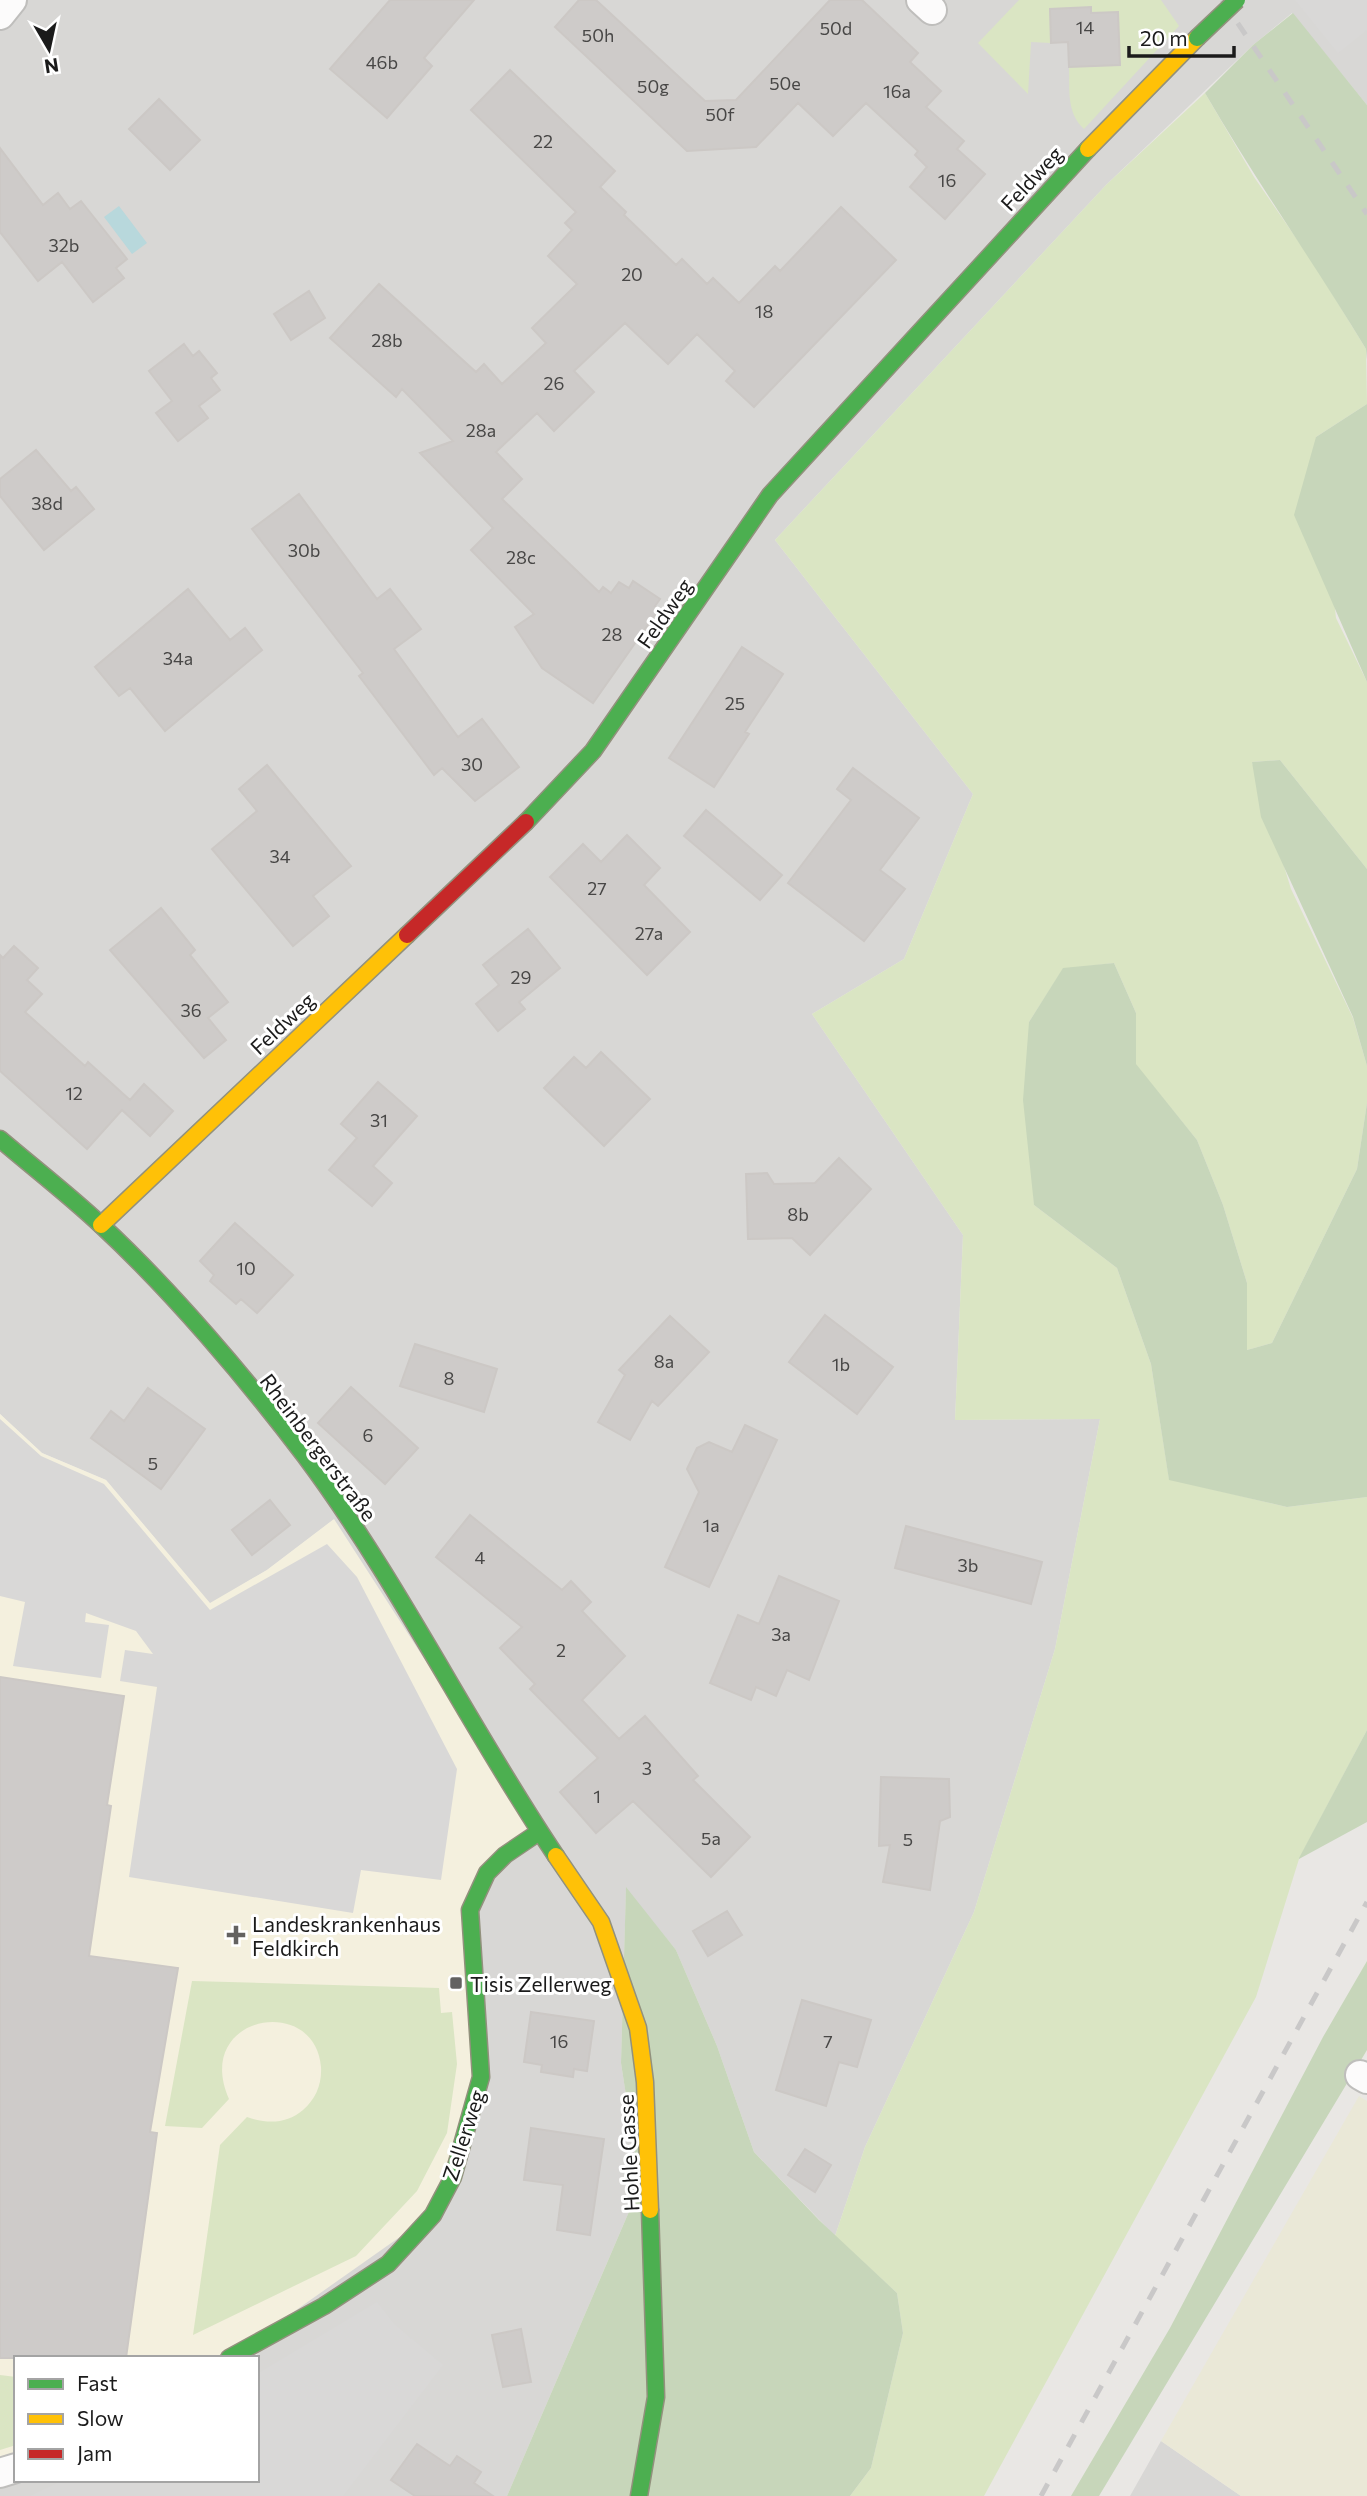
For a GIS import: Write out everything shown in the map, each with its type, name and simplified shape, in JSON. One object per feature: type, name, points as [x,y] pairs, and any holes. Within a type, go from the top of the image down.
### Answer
[{"type":"street","points":[[0,15],[12,0]]},
{"type":"street","name":"Feldweg","points":[[101,1225],[552,797],[593,751],[770,495],[1066,171],[1237,0]]},
{"type":"street","name":"Rheinbergerstraße","points":[[0,1139],[101,1225],[182,1308],[304,1455],[354,1527],[539,1832]]},
{"type":"street","name":"Zellerweg","points":[[233,2356],[324,2306],[388,2264],[433,2216],[453,2177],[481,2077],[470,1910],[474,1895],[481,1878],[510,1852],[539,1832]]},
{"type":"street","name":"Hohle Gasse","points":[[539,1832],[601,1922],[638,2028],[645,2082],[657,2341],[656,2397],[639,2496]]},
{"type":"shaded area","points":[[0,0],[1367,0],[1367,105],[1292,13],[1253,45],[1107,184],[775,540],[973,794],[904,959],[812,1014],[963,1235],[955,1420],[1100,1419],[1055,1649],[974,1912],[865,2147],[835,2236],[754,2152],[717,2046],[676,1950],[626,1889],[621,2063],[640,2186],[507,2496],[0,2496],[0,2473],[14,2479],[14,2482],[259,2482],[257,2356],[333,1520],[267,1570],[210,1604],[106,1480],[42,1453],[0,1414]]},
{"type":"shaded area","points":[[1295,0],[1367,0],[1367,30],[1338,53]]},
{"type":"shaded area","name":"Landeskrankenhaus Feldkirch","points":[[0,1414],[42,1453],[106,1480],[210,1603],[267,1570],[334,1519],[536,1832],[479,1876],[479,2076],[431,2215],[231,2356],[14,2356],[14,2467],[0,2473]]},
{"type":"shaded area","points":[[0,1419],[41,1456],[104,1484],[210,1610],[327,1544],[357,1577],[457,1769],[441,1880],[361,1870],[353,1913],[129,1877],[157,1687],[120,1681],[125,1650],[153,1654],[136,1631],[86,1613],[85,1622],[109,1625],[101,1678],[13,1666],[25,1602],[0,1596]]},
{"type":"shaded area","points":[[1359,2096],[1367,2101],[1367,2496],[1241,2496],[1161,2441]]},
{"type":"shaded area","points":[[377,2302],[394,2324],[443,2365],[343,2496],[30,2496],[60,2482],[259,2482],[259,2373]]},
{"type":"shaded area","points":[[1161,2441],[1241,2496],[1130,2496]]},
{"type":"green space","points":[[1019,0],[1161,0],[1179,26],[1084,129],[1072,108],[1069,67],[1120,65],[1118,12],[1091,13],[1091,7],[1050,9],[1051,43],[1031,42],[1028,94],[978,43]]},
{"type":"green space","points":[[1293,13],[1367,105],[1367,360],[1366,349],[1205,93],[1253,45]]},
{"type":"green space","points":[[1205,93],[1254,177],[1314,264],[1366,349],[1367,404],[1316,437],[1336,618],[1367,682],[1367,869],[1280,760],[1252,762],[1291,889],[1353,1018],[1367,1066],[1367,1103],[1357,1169],[1272,1343],[1247,1350],[1247,1283],[1223,1205],[1197,1140],[1135,1064],[1136,1013],[1114,963],[1063,969],[1029,1022],[1034,1205],[1117,1268],[1151,1364],[1169,1479],[1287,1507],[1367,1497],[1367,1730],[1299,1859],[1256,1997],[984,2496],[850,2496],[871,2468],[903,2333],[897,2293],[835,2236],[865,2147],[974,1912],[1055,1649],[1100,1419],[955,1420],[963,1235],[812,1014],[904,959],[973,794],[775,540],[1107,184]]},
{"type":"green space","points":[[1367,404],[1367,682],[1294,515],[1316,437]]},
{"type":"green space","points":[[1280,760],[1367,869],[1367,1066],[1353,1017],[1261,817],[1252,762]]},
{"type":"green space","points":[[1114,963],[1136,1013],[1136,1064],[1197,1140],[1223,1205],[1247,1283],[1247,1350],[1272,1343],[1357,1169],[1367,1103],[1367,1497],[1287,1507],[1169,1480],[1151,1364],[1117,1268],[1034,1205],[1023,1100],[1029,1022],[1063,968]]},
{"type":"green space","points":[[1367,1730],[1367,1822],[1299,1859],[1299,1858]]},
{"type":"green space","points":[[626,1887],[676,1950],[717,2046],[754,2152],[819,2220],[897,2293],[903,2333],[871,2468],[850,2496],[507,2496],[640,2186],[621,2063]]},
{"type":"green space","points":[[1367,1961],[1367,2050],[1099,2496],[1071,2496],[1170,2328],[1323,2037]]},
{"type":"green space","points":[[192,1981],[439,1988],[441,2013],[452,2012],[457,2064],[447,2133],[417,2191],[356,2256],[193,2335],[220,2145],[247,2117],[276,2121],[297,2115],[315,2096],[321,2067],[314,2044],[299,2029],[279,2022],[259,2024],[240,2032],[227,2048],[222,2070],[229,2099],[202,2128],[165,2126]]},
{"type":"green space","points":[[0,2375],[14,2377],[14,2446],[0,2450]]},
{"type":"water","points":[[119,206],[147,243],[132,254],[104,217]]},
{"type":"building","points":[[390,0],[474,0],[424,58],[432,66],[387,118],[330,69]]},
{"type":"building","points":[[579,0],[596,0],[705,101],[736,100],[830,0],[862,0],[918,53],[910,62],[941,91],[926,107],[964,141],[957,149],[985,174],[945,219],[910,187],[927,167],[915,155],[918,151],[866,103],[833,136],[798,103],[756,147],[687,151],[555,27]]},
{"type":"building","points":[[1091,7],[1091,13],[1118,12],[1120,65],[1069,67],[1068,42],[1051,43],[1050,9]]},
{"type":"building","points":[[510,70],[615,171],[600,187],[626,212],[624,215],[676,265],[682,259],[707,284],[713,278],[739,303],[775,266],[780,271],[841,207],[896,260],[754,407],[726,381],[735,371],[697,334],[668,364],[625,323],[574,371],[594,392],[554,431],[537,413],[496,452],[522,479],[502,499],[599,592],[603,587],[611,593],[619,582],[629,588],[633,581],[660,599],[655,606],[659,609],[593,703],[542,668],[515,627],[534,614],[471,550],[493,528],[420,453],[453,441],[402,389],[396,397],[330,338],[379,284],[476,372],[484,364],[502,384],[546,343],[532,328],[577,284],[548,256],[572,230],[565,223],[576,212],[471,110]]},
{"type":"building","points":[[159,99],[200,140],[170,170],[129,129]]},
{"type":"building","points":[[0,148],[43,205],[58,193],[70,209],[81,201],[127,259],[116,268],[124,278],[93,302],[62,262],[38,281],[0,232]]},
{"type":"building","points":[[309,291],[325,318],[291,340],[274,314]]},
{"type":"building","points":[[184,344],[193,356],[199,351],[217,373],[211,378],[220,390],[199,406],[208,418],[178,441],[156,413],[172,401],[149,371]]},
{"type":"building","points":[[36,450],[71,491],[76,487],[94,509],[44,550],[0,496],[0,479]]},
{"type":"building","points":[[299,494],[377,599],[390,589],[421,629],[394,649],[458,737],[482,719],[519,767],[475,801],[442,768],[434,775],[359,676],[363,673],[252,529]]},
{"type":"building","points":[[188,589],[230,640],[245,628],[262,650],[165,731],[130,688],[119,696],[95,667]]},
{"type":"building","points":[[742,647],[783,674],[745,732],[749,734],[714,787],[669,758]]},
{"type":"building","points":[[267,765],[351,866],[313,896],[329,916],[293,946],[212,849],[257,811],[239,789]]},
{"type":"building","points":[[853,768],[919,818],[880,870],[905,889],[864,941],[788,883],[851,800],[837,789]]},
{"type":"building","points":[[706,810],[782,875],[760,900],[684,836]]},
{"type":"building","points":[[627,835],[660,868],[644,885],[690,932],[647,975],[550,877],[583,844],[601,862]]},
{"type":"building","points":[[161,908],[195,950],[190,955],[228,1002],[208,1018],[226,1040],[204,1058],[110,950]]},
{"type":"building","points":[[528,929],[560,968],[519,1002],[525,1009],[498,1031],[476,1004],[499,985],[483,965]]},
{"type":"building","points":[[14,946],[38,968],[27,980],[42,994],[25,1012],[85,1066],[88,1062],[130,1100],[144,1084],[173,1111],[150,1136],[122,1110],[87,1149],[0,1071],[0,955],[3,958]]},
{"type":"building","points":[[601,1052],[650,1099],[604,1146],[544,1088],[574,1057],[586,1068]]},
{"type":"building","points":[[378,1082],[417,1116],[373,1166],[392,1183],[372,1206],[329,1170],[357,1138],[341,1124]]},
{"type":"building","points":[[839,1158],[871,1189],[810,1255],[792,1238],[748,1239],[746,1174],[767,1173],[774,1184],[815,1183]]},
{"type":"building","points":[[235,1223],[293,1275],[257,1313],[241,1299],[236,1304],[210,1281],[214,1275],[200,1261]]},
{"type":"building","points":[[825,1315],[893,1367],[857,1414],[789,1362]]},
{"type":"building","points":[[670,1316],[709,1352],[658,1406],[652,1401],[630,1440],[598,1422],[625,1375],[619,1370]]},
{"type":"building","points":[[415,1344],[497,1369],[484,1412],[400,1386]]},
{"type":"building","points":[[351,1387],[418,1448],[385,1484],[318,1423]]},
{"type":"building","points":[[148,1388],[205,1429],[161,1489],[91,1438],[111,1411],[124,1421]]},
{"type":"building","points":[[745,1425],[777,1440],[709,1587],[665,1567],[699,1492],[687,1469],[697,1448],[709,1442],[732,1452]]},
{"type":"building","points":[[270,1500],[290,1525],[252,1555],[232,1530]]},
{"type":"building","points":[[470,1515],[562,1590],[571,1581],[591,1602],[582,1611],[625,1656],[582,1700],[619,1739],[645,1716],[698,1776],[693,1780],[750,1837],[711,1877],[633,1801],[596,1833],[560,1792],[598,1758],[530,1689],[535,1684],[500,1648],[522,1627],[436,1557]]},
{"type":"building","points":[[906,1526],[1042,1562],[1031,1604],[895,1568]]},
{"type":"building","points":[[779,1576],[839,1601],[809,1680],[787,1670],[776,1696],[756,1687],[751,1700],[710,1683],[738,1615],[759,1624]]},
{"type":"building","points":[[0,1677],[124,1696],[107,1805],[111,1806],[89,1956],[178,1968],[150,2132],[157,2133],[126,2356],[0,2358]]},
{"type":"building","points":[[881,1777],[949,1779],[950,1817],[940,1821],[930,1890],[883,1882],[890,1845],[879,1846]]},
{"type":"building","points":[[727,1911],[742,1935],[708,1956],[693,1931]]},
{"type":"building","points":[[802,2000],[871,2020],[857,2067],[839,2062],[826,2106],[776,2090]]},
{"type":"building","points":[[531,2012],[594,2021],[587,2071],[574,2069],[573,2077],[541,2072],[542,2065],[524,2062]]},
{"type":"building","points":[[531,2128],[604,2139],[590,2235],[557,2230],[563,2185],[524,2180]]},
{"type":"building","points":[[805,2149],[831,2165],[815,2192],[788,2175]]},
{"type":"building","points":[[521,2329],[531,2382],[503,2387],[492,2335]]},
{"type":"building","points":[[417,2444],[450,2466],[457,2456],[481,2472],[474,2483],[493,2496],[415,2496],[391,2480]]},
{"type":"railway","points":[[1222,0],[1367,214]]},
{"type":"railway","points":[[1041,2496],[1367,1902]]},
{"type":"traffic: fast","points":[[1197,38],[1237,0]]},
{"type":"traffic: fast","points":[[526,822],[593,751],[770,495],[1088,149]]},
{"type":"traffic: fast","points":[[0,1139],[101,1225],[155,1278],[208,1336],[282,1426],[372,1553],[556,1856]]},
{"type":"traffic: fast","points":[[233,2356],[324,2306],[388,2264],[433,2215],[453,2177],[481,2077],[470,1910],[487,1873],[505,1855],[539,1832]]},
{"type":"traffic: fast","points":[[639,2496],[656,2397],[650,2210]]},
{"type":"traffic: slow","points":[[1088,149],[1197,38]]},
{"type":"traffic: slow","points":[[101,1225],[407,935]]},
{"type":"traffic: slow","points":[[556,1856],[601,1922],[638,2028],[645,2082],[650,2210]]},
{"type":"traffic: jam","points":[[407,935],[526,822]]},
{"type":"place","name":"Landeskrankenhaus Feldkirch","points":[[236,1935]]},
{"type":"place","name":"Tisis Zellerweg","points":[[456,1983]]}]
